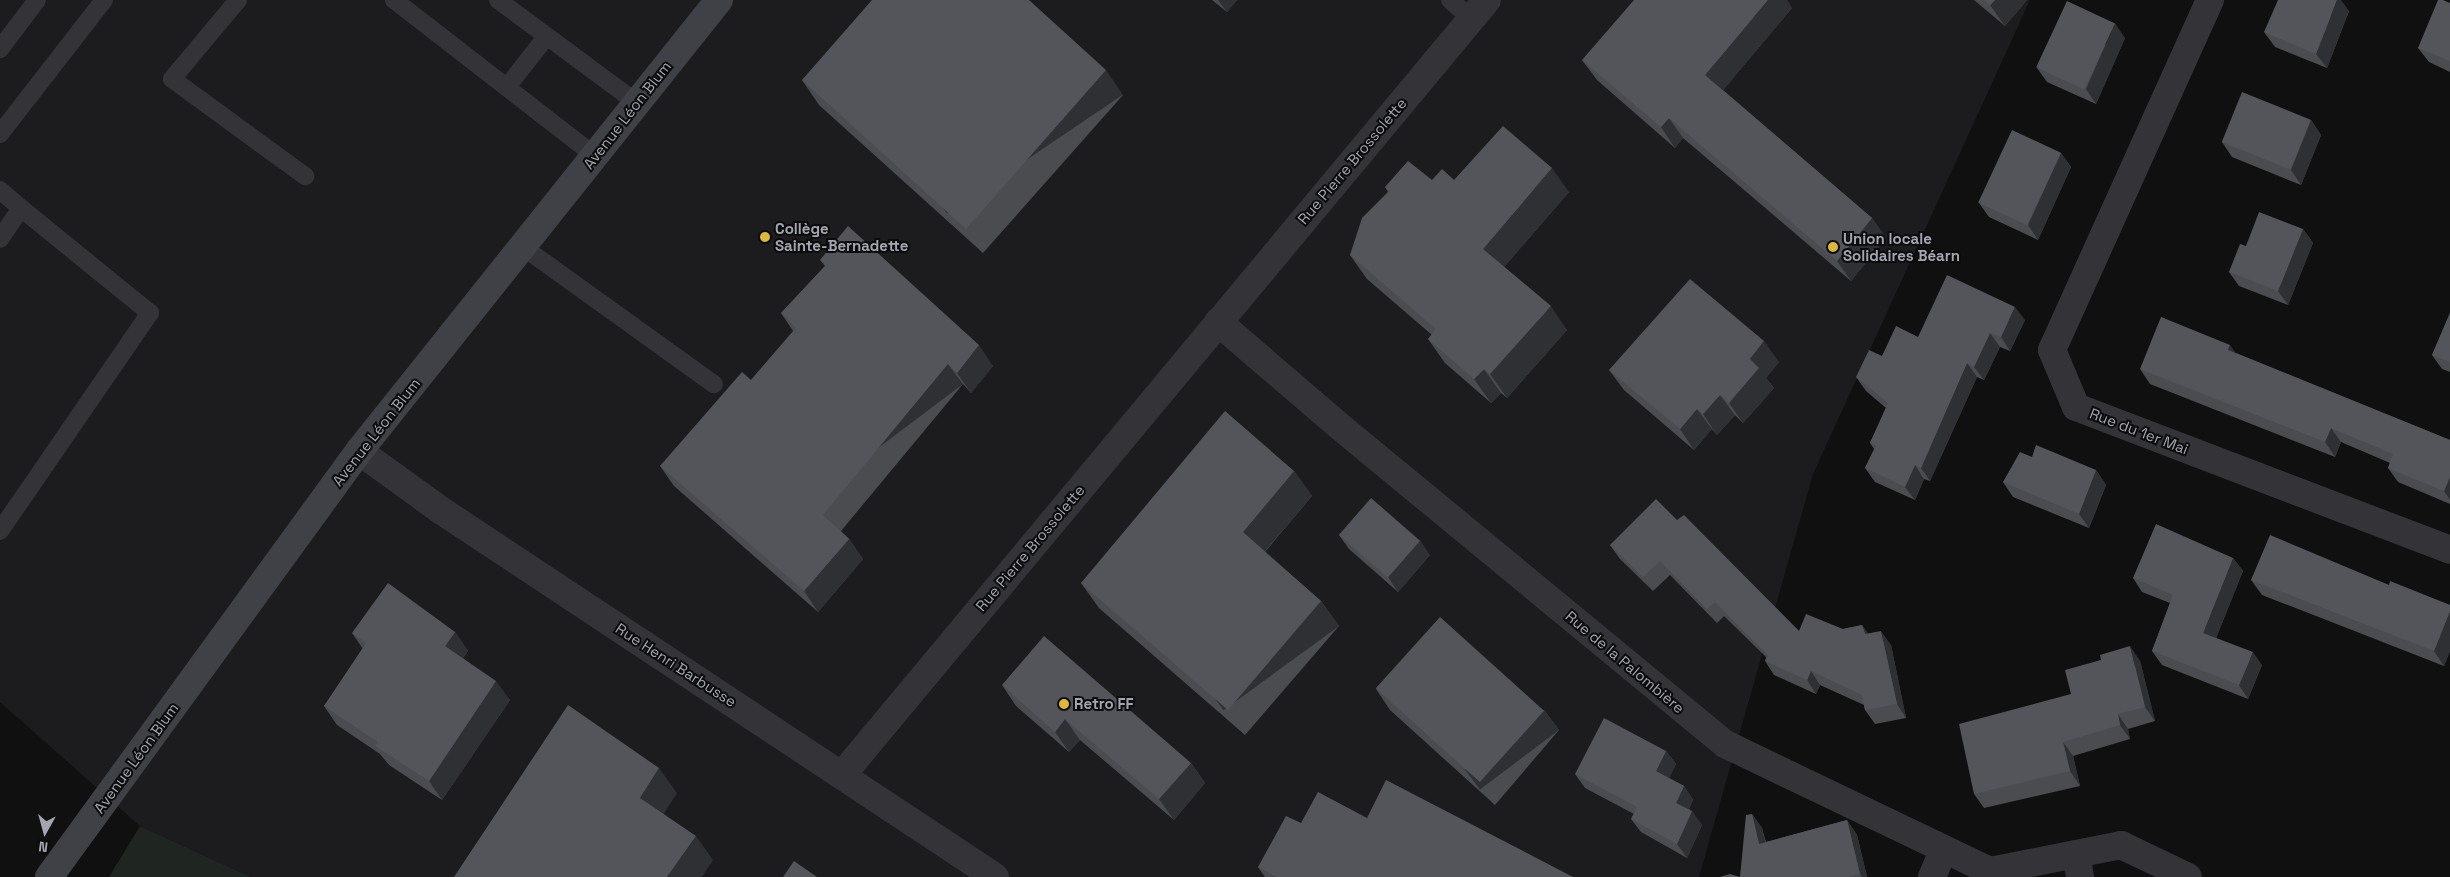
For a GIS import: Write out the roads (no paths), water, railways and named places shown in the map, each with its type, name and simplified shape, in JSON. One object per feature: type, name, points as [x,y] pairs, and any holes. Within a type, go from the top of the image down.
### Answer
[{"type":"street","name":"Avenue Léon Blum","points":[[49,877],[359,451],[719,0]]},
{"type":"street","name":"Rue du 1er Mai","points":[[2210,0],[2052,350],[2076,406],[2450,550]]},
{"type":"street","name":"Rue Pierre Brossolette","points":[[842,775],[1479,9]]},
{"type":"street","name":"Rue de la Palombière","points":[[1218,322],[1338,425],[1725,744],[1990,871],[2078,866],[2121,845],[2188,877]]},
{"type":"street","name":"Rue Henri Barbusse","points":[[359,451],[442,511],[995,877]]},
{"type":"street","points":[[1932,877],[1944,849]]},
{"type":"lane","points":[[0,49],[37,0]]},
{"type":"lane","points":[[0,134],[104,0]]},
{"type":"lane","points":[[238,0],[172,79],[305,176]]},
{"type":"lane","points":[[394,0],[595,156]]},
{"type":"lane","points":[[498,0],[546,38],[637,103]]},
{"type":"lane","points":[[1450,0],[1479,9]]},
{"type":"lane","points":[[507,87],[546,38]]},
{"type":"lane","points":[[0,190],[150,313],[0,531]]},
{"type":"lane","points":[[0,239],[21,208]]},
{"type":"lane","points":[[523,247],[714,384]]},
{"type":"place","name":"Collège Sainte-Bernadette","points":[[765,237]]},
{"type":"place","name":"Union locale Solidaires Béarn","points":[[1833,247]]},
{"type":"place","name":"Retro FF","points":[[1064,704]]}]
